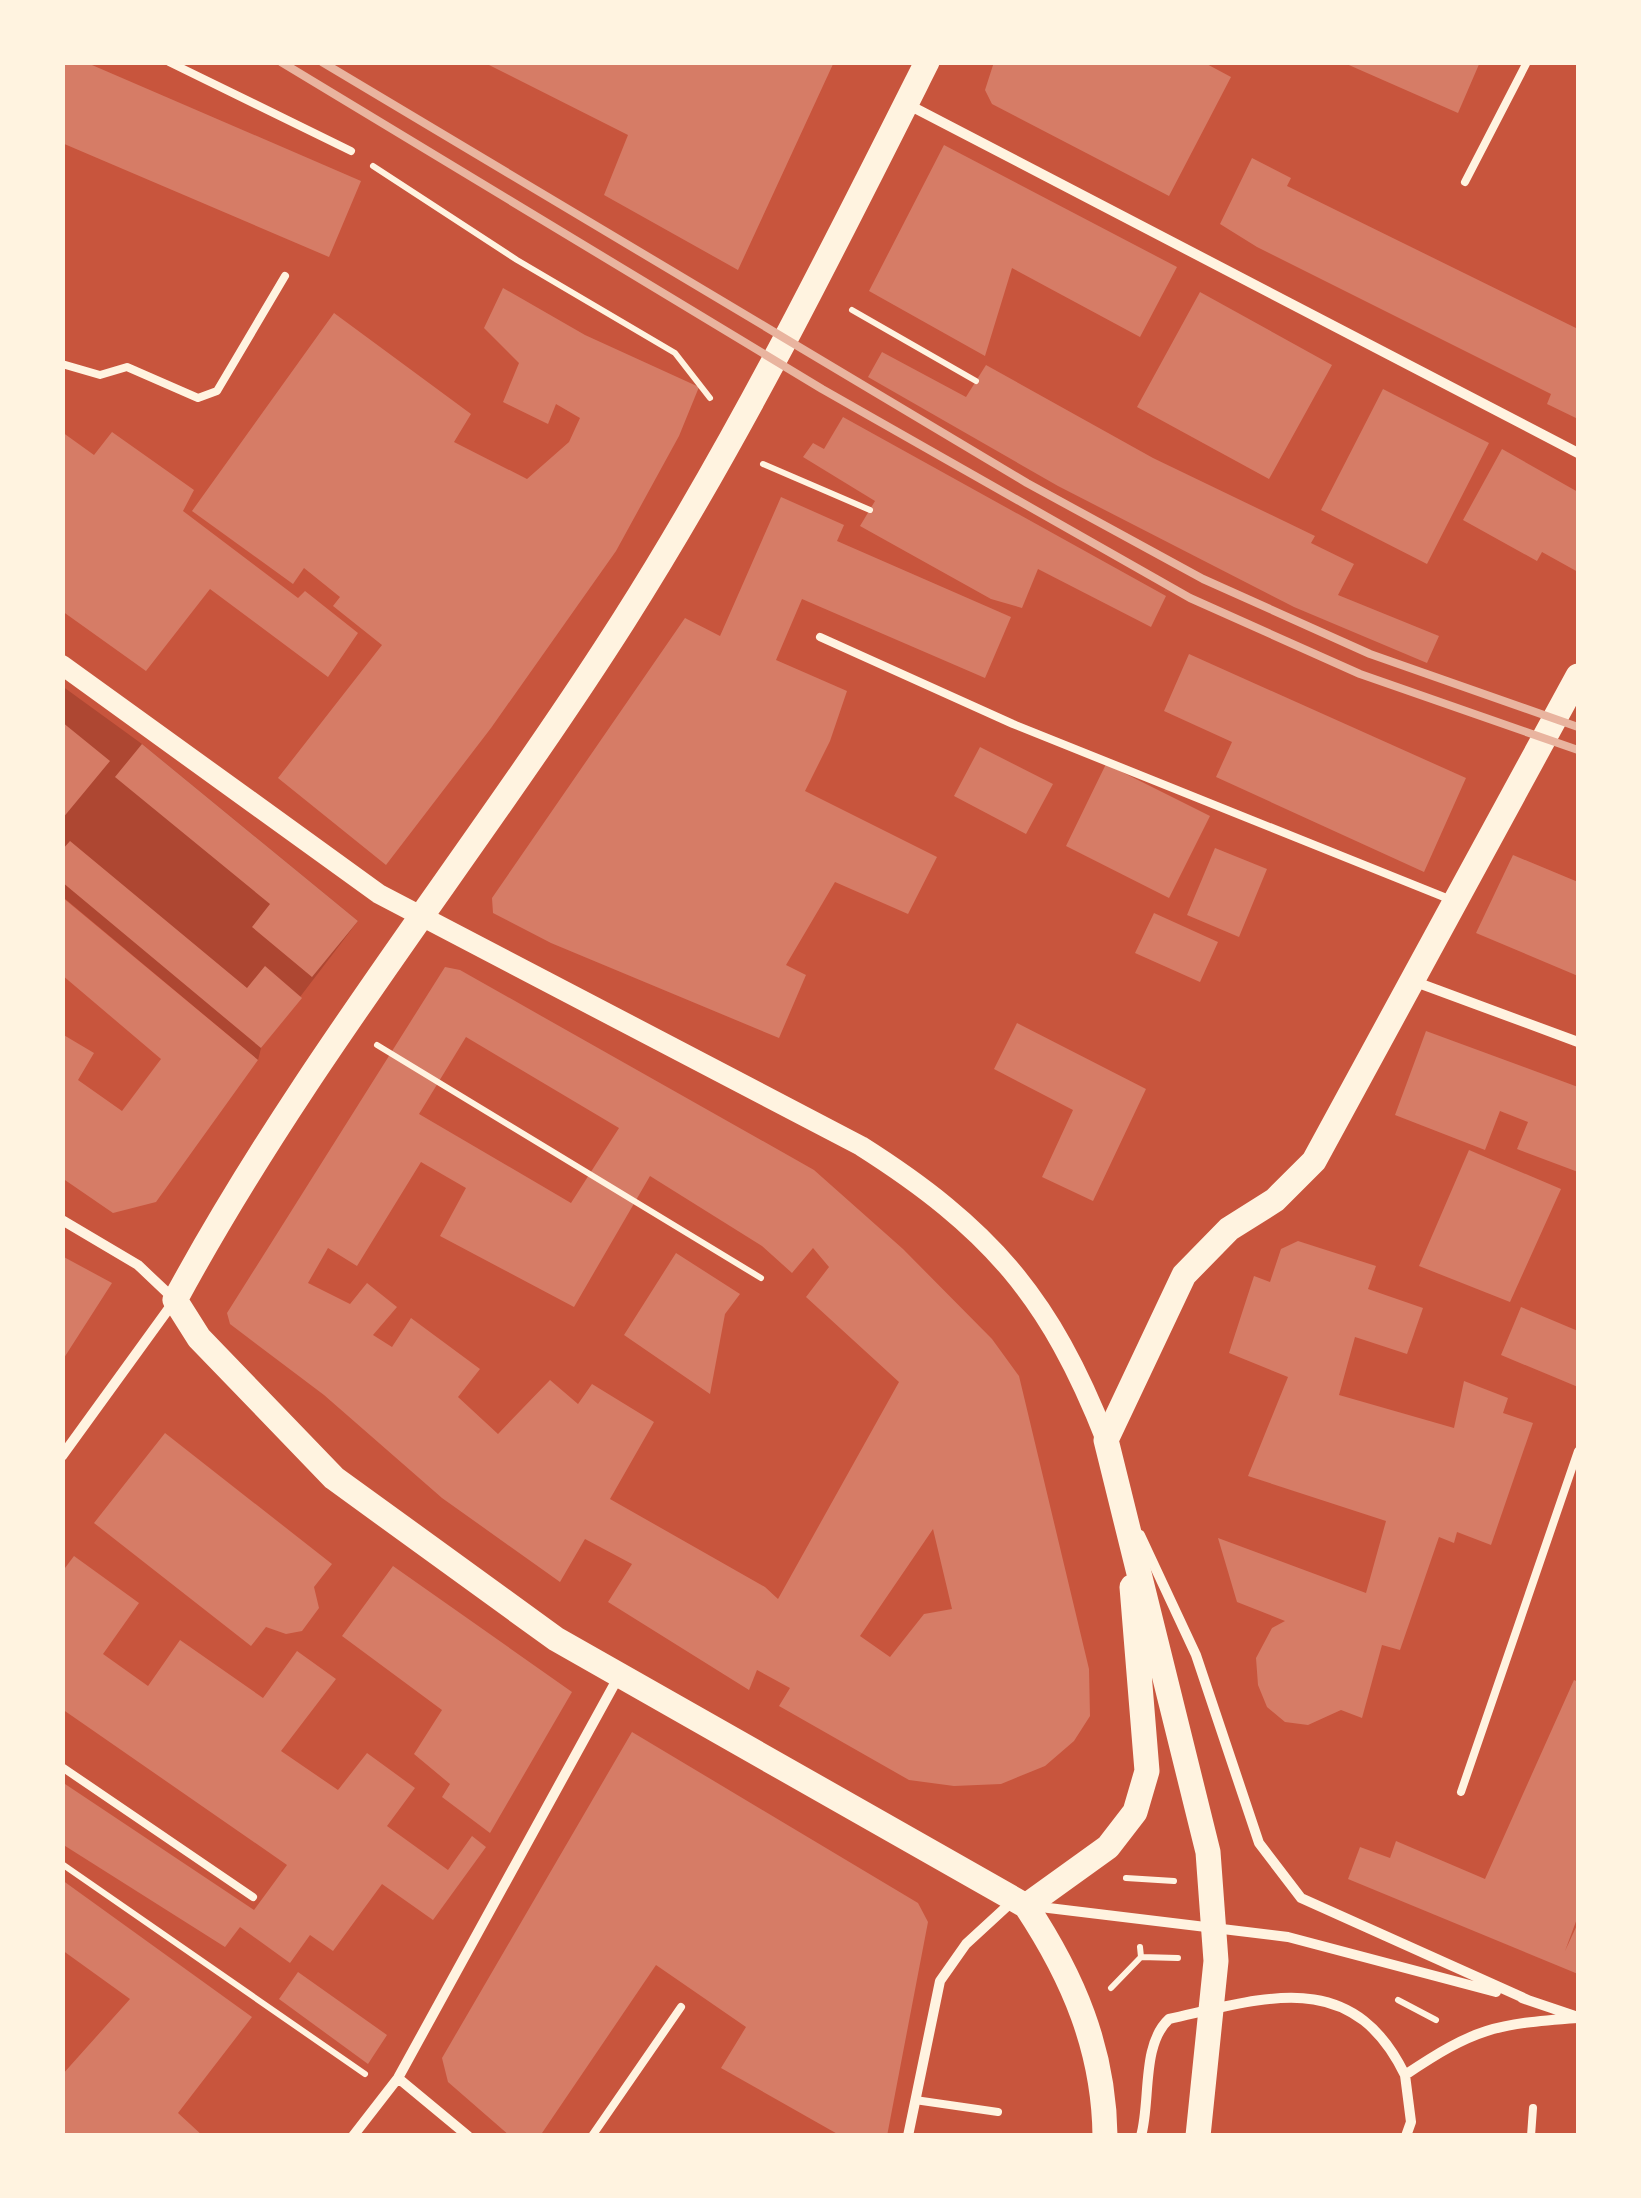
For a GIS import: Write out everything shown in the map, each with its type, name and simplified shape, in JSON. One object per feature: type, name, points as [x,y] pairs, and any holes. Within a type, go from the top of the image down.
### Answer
[{"type":"main road","points":[[928,62],[732,436],[624,619],[505,801],[346,1027],[202,1250],[175,1300],[199,1338],[334,1478],[556,1639],[1021,1902],[1061,1959],[1092,2035],[1105,2095],[1105,2136]]},
{"type":"main road","points":[[62,664],[379,894],[861,1146],[912,1178],[974,1228],[1027,1286],[1078,1368],[1106,1440],[1125,1502],[1208,1852],[1216,1927],[1198,2136]]},
{"type":"main road","points":[[1106,1440],[1184,1276],[1230,1229],[1275,1200],[1314,1162],[1578,676]]},
{"type":"main road","points":[[1021,1902],[1108,1847],[1134,1812],[1147,1771],[1125,1502]]},
{"type":"street","points":[[906,104],[1578,453]]},
{"type":"street","points":[[1412,981],[1578,1042]]},
{"type":"street","points":[[62,1220],[138,1265],[175,1300],[62,1456]]},
{"type":"street","points":[[1125,1502],[1196,1655],[1259,1844],[1301,1898],[1528,2000]]},
{"type":"street","points":[[353,2136],[398,2078],[620,1674]]},
{"type":"street","points":[[908,2136],[940,1981],[966,1944],[1021,1902],[1288,1937],[1528,2000],[1578,2017]]},
{"type":"street","points":[[1141,2136],[1149,2107],[1152,2055],[1160,2027],[1169,2019],[1271,1997],[1313,1997],[1342,2005],[1376,2029],[1405,2075],[1411,2122],[1406,2136]]},
{"type":"street","points":[[1405,2075],[1471,2032],[1513,2023],[1578,2017]]},
{"type":"street","points":[[398,2078],[468,2136]]},
{"type":"lane","points":[[169,62],[351,152]]},
{"type":"lane","points":[[1465,182],[1528,62]]},
{"type":"lane","points":[[62,364],[100,375],[127,367],[198,398],[218,392],[286,276]]},
{"type":"lane","points":[[820,637],[1013,724],[1458,903]]},
{"type":"lane","points":[[1461,1792],[1578,1450]]},
{"type":"lane","points":[[62,1767],[253,1897]]},
{"type":"lane","points":[[592,2136],[681,2007]]},
{"type":"lane","points":[[915,2100],[998,2112]]},
{"type":"lane","points":[[1531,2136],[1533,2108]]},
{"type":"path","points":[[351,152],[517,260],[675,353],[710,398],[732,436]]},
{"type":"path","points":[[852,310],[976,381]]},
{"type":"path","points":[[763,464],[870,510]]},
{"type":"path","points":[[346,1027],[761,1278]]},
{"type":"path","points":[[62,1864],[389,2093]]},
{"type":"path","points":[[1115,1877],[1182,1882]]},
{"type":"path","points":[[1106,1992],[1140,1957],[1139,1931]]},
{"type":"path","points":[[1140,1957],[1178,1958]]},
{"type":"shaded area","points":[[62,686],[142,744],[358,921],[261,1048],[258,1060],[63,897]]},
{"type":"building","points":[[64,62],[85,62],[361,181],[329,257],[62,143]]},
{"type":"building","points":[[483,62],[834,62],[738,270],[604,195],[628,135]]},
{"type":"building","points":[[994,62],[1203,62],[1231,77],[1169,196],[992,104],[985,90]]},
{"type":"building","points":[[1342,62],[1480,62],[1458,113]]},
{"type":"building","points":[[944,145],[1177,267],[1140,337],[1012,268],[985,356],[869,291]]},
{"type":"building","points":[[1252,158],[1291,178],[1287,186],[1578,329],[1578,419],[1547,404],[1551,394],[1257,247],[1220,224]]},
{"type":"building","points":[[503,288],[585,335],[699,387],[679,436],[616,551],[491,728],[386,865],[278,778],[382,645],[333,606],[340,597],[304,568],[293,584],[192,511],[334,313],[471,414],[454,442],[527,479],[569,442],[580,418],[556,404],[548,424],[503,402],[519,363],[484,328]]},
{"type":"building","points":[[1200,292],[1332,365],[1269,479],[1137,407]]},
{"type":"building","points":[[882,352],[966,397],[986,365],[1153,458],[1315,536],[1311,543],[1354,564],[1338,595],[1439,636],[1427,663],[1294,607],[1058,486],[868,377]]},
{"type":"building","points":[[1383,389],[1489,443],[1427,564],[1321,510]]},
{"type":"building","points":[[843,417],[1166,596],[1151,627],[1038,569],[1022,608],[991,599],[860,526],[875,501],[803,457],[813,443],[824,449]]},
{"type":"building","points":[[62,432],[94,455],[112,432],[194,490],[183,511],[298,598],[305,591],[358,633],[328,677],[210,589],[146,671],[62,611]]},
{"type":"building","points":[[1502,449],[1578,492],[1578,572],[1542,552],[1537,561],[1463,520]]},
{"type":"building","points":[[781,497],[844,525],[837,541],[1011,617],[985,678],[802,599],[776,660],[847,691],[830,741],[805,791],[937,857],[908,914],[835,882],[786,965],[806,975],[779,1038],[551,943],[493,913],[492,898],[685,618],[720,636]]},
{"type":"building","points":[[1189,654],[1466,778],[1424,872],[1216,777],[1232,742],[1164,711]]},
{"type":"building","points":[[62,722],[110,761],[62,819]]},
{"type":"building","points":[[142,744],[358,921],[312,977],[252,927],[270,904],[115,777]]},
{"type":"building","points":[[980,747],[1053,784],[1026,834],[954,796]]},
{"type":"building","points":[[1106,764],[1210,816],[1169,898],[1066,846]]},
{"type":"building","points":[[70,841],[247,988],[265,966],[302,998],[261,1048],[62,882],[62,850]]},
{"type":"building","points":[[1215,848],[1267,869],[1239,937],[1187,915]]},
{"type":"building","points":[[1513,855],[1578,882],[1578,976],[1476,933]]},
{"type":"building","points":[[62,897],[258,1060],[156,1202],[113,1213],[62,1178],[62,1034],[94,1053],[78,1080],[122,1111],[161,1059],[62,975]]},
{"type":"building","points":[[1154,913],[1218,942],[1200,982],[1135,953]]},
{"type":"building","points":[[445,967],[460,970],[814,1170],[903,1249],[992,1339],[1019,1376],[1089,1669],[1090,1716],[1074,1741],[1045,1766],[1001,1784],[954,1786],[909,1780],[779,1706],[790,1688],[757,1670],[749,1690],[608,1602],[632,1564],[585,1539],[560,1582],[442,1498],[324,1395],[230,1324],[227,1313]],"holes":[[[466,1037],[619,1128],[571,1203],[419,1114]],[[421,1162],[466,1188],[440,1236],[574,1307],[650,1176],[762,1246],[792,1273],[813,1248],[829,1267],[806,1297],[899,1382],[778,1599],[765,1587],[610,1499],[654,1422],[592,1384],[578,1404],[550,1380],[498,1434],[458,1397],[480,1369],[411,1318],[392,1347],[373,1335],[397,1307],[367,1283],[350,1304],[308,1283],[328,1248],[357,1266]],[[933,1529],[952,1609],[924,1614],[890,1657],[860,1636]]]},
{"type":"building","points":[[1017,1023],[1146,1089],[1093,1201],[1042,1177],[1073,1110],[994,1069]]},
{"type":"building","points":[[1426,1031],[1578,1087],[1578,1172],[1517,1149],[1528,1122],[1500,1111],[1485,1150],[1395,1115]]},
{"type":"building","points":[[1469,1150],[1561,1189],[1510,1302],[1419,1266]]},
{"type":"building","points":[[1298,1241],[1376,1266],[1368,1289],[1423,1308],[1407,1354],[1355,1337],[1339,1395],[1454,1428],[1464,1381],[1508,1398],[1503,1413],[1533,1423],[1491,1545],[1457,1532],[1454,1543],[1439,1537],[1400,1650],[1382,1645],[1362,1718],[1341,1710],[1308,1725],[1285,1722],[1267,1707],[1258,1685],[1256,1658],[1272,1628],[1285,1621],[1237,1602],[1218,1538],[1366,1593],[1386,1521],[1248,1476],[1288,1377],[1229,1353],[1254,1276],[1270,1282],[1281,1249]]},
{"type":"building","points":[[676,1253],[740,1294],[725,1314],[710,1394],[624,1335]]},
{"type":"building","points":[[62,1256],[112,1283],[62,1361]]},
{"type":"building","points":[[1521,1307],[1578,1331],[1578,1387],[1501,1355]]},
{"type":"building","points":[[165,1433],[332,1564],[314,1587],[319,1608],[302,1631],[286,1634],[266,1627],[251,1646],[94,1523]]},
{"type":"building","points":[[74,1556],[139,1603],[103,1654],[148,1686],[180,1640],[263,1698],[297,1651],[336,1679],[281,1751],[338,1790],[367,1753],[415,1788],[387,1826],[448,1870],[472,1836],[486,1847],[433,1920],[382,1884],[333,1951],[310,1935],[290,1963],[240,1927],[225,1947],[62,1844],[62,1782],[254,1910],[287,1865],[62,1709],[62,1572]]},
{"type":"building","points":[[393,1566],[572,1692],[490,1833],[442,1797],[450,1784],[414,1754],[442,1710],[342,1636]]},
{"type":"building","points":[[1574,1680],[1578,1682],[1578,1916],[1565,1951],[1578,1923],[1578,1974],[1348,1879],[1360,1847],[1390,1858],[1396,1841],[1485,1879]]},
{"type":"building","points":[[632,1732],[918,1903],[928,1922],[887,2136],[841,2136],[721,2068],[746,2027],[656,1965],[540,2136],[510,2136],[448,2082],[442,2058]]},
{"type":"building","points":[[62,1880],[252,2017],[178,2113],[203,2136],[62,2136],[62,2075],[130,1999],[62,1950]]},
{"type":"building","points":[[298,1972],[387,2035],[368,2064],[279,1999]]},
{"type":"railway","points":[[281,62],[822,389],[1190,598],[1360,674],[1578,750]]},
{"type":"railway","points":[[322,62],[1027,483],[1203,579],[1370,654],[1578,727]]}]
